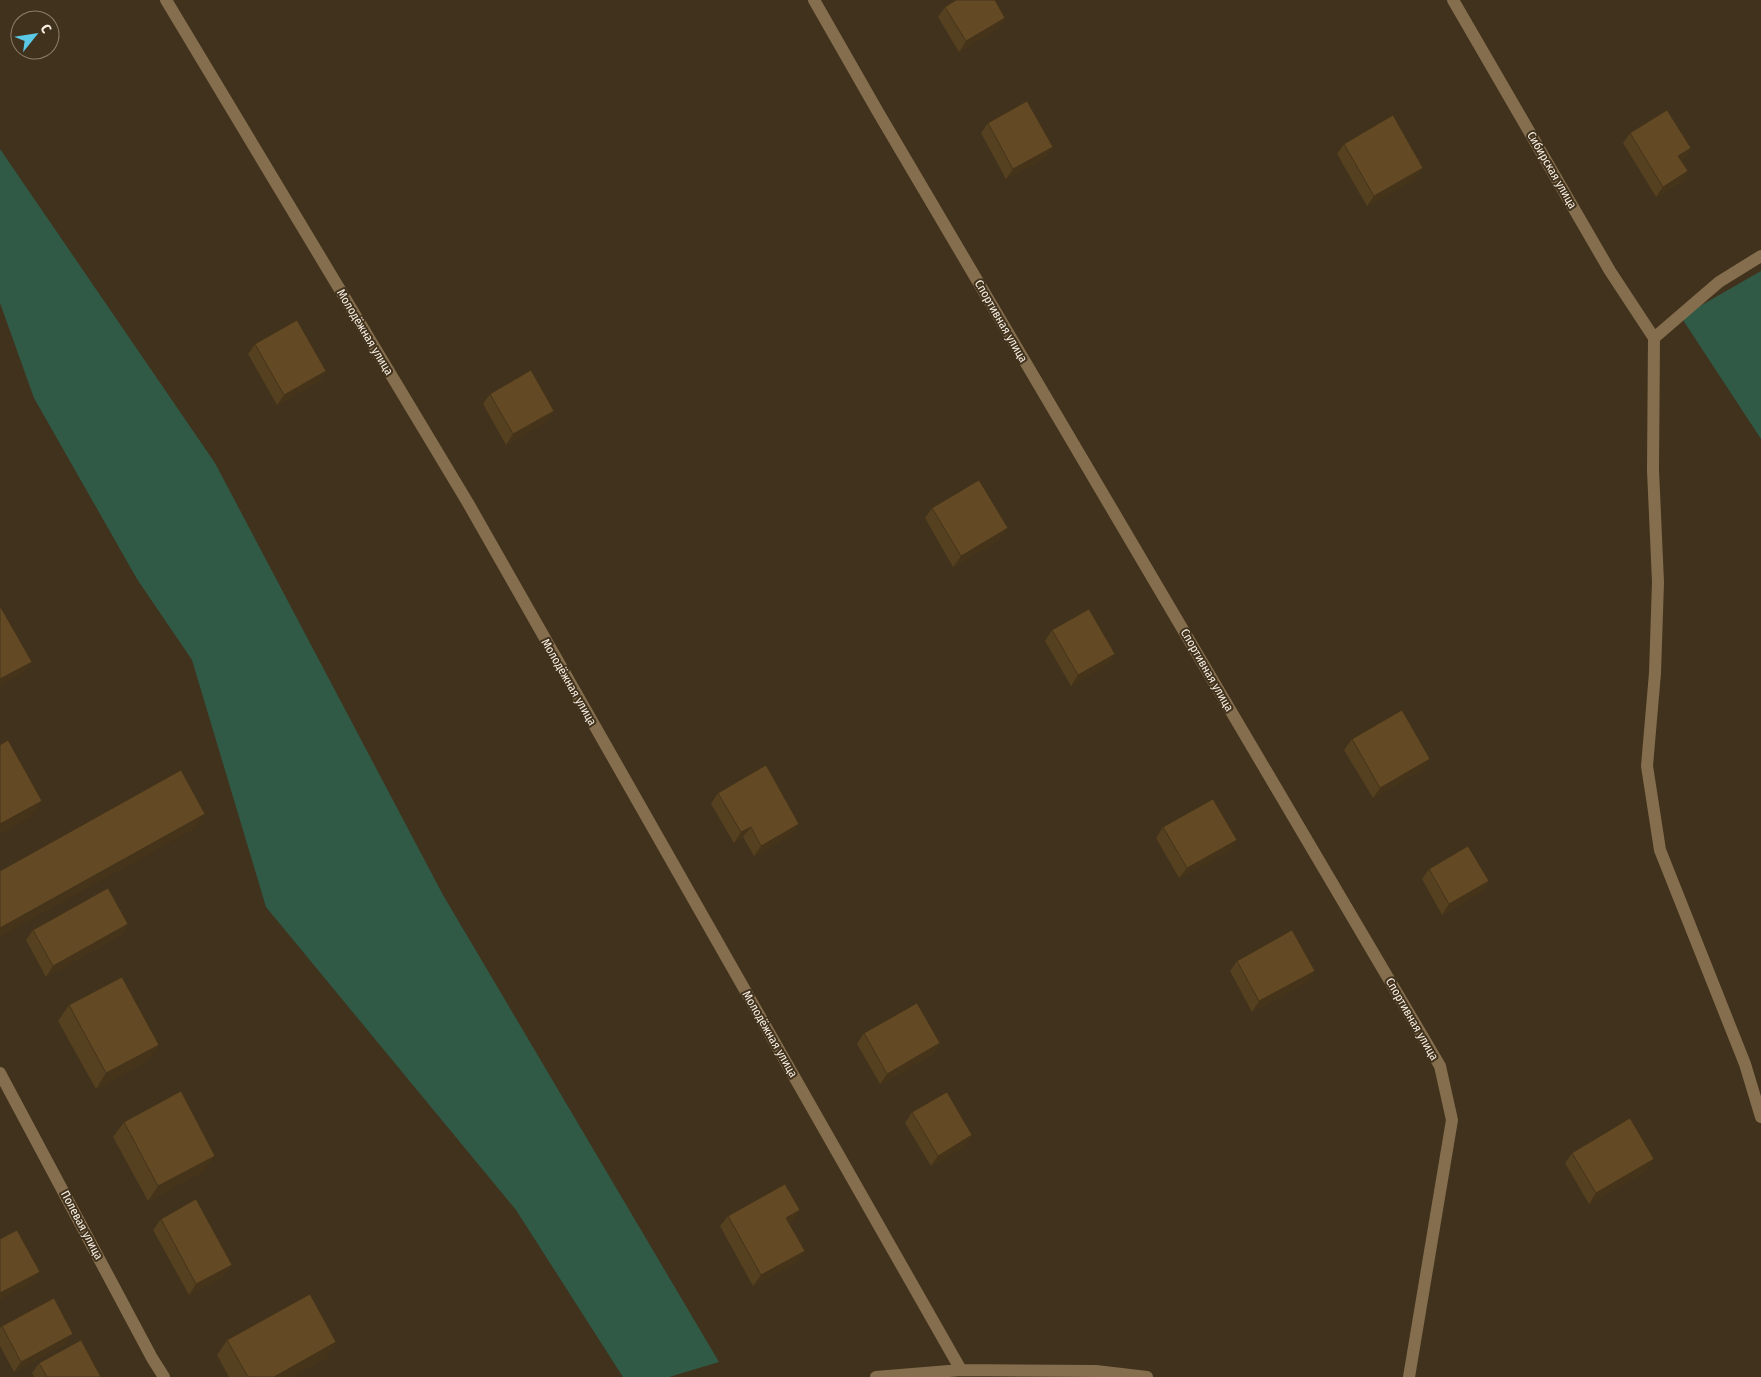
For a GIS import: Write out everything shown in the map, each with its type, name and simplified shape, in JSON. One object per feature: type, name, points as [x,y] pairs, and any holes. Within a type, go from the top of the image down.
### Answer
[{"type":"street","name":"Молодёжная улица","points":[[166,0],[468,503],[961,1370]]},
{"type":"street","name":"Спортивная улица","points":[[814,0],[878,112],[1440,1066],[1452,1120],[1408,1377]]},
{"type":"street","name":"Сибирская улица","points":[[1453,0],[1610,271],[1654,338]]},
{"type":"street","points":[[1761,256],[1719,282],[1654,338],[1654,470],[1658,582],[1647,766],[1660,850],[1745,1064],[1761,1117]]},
{"type":"street","name":"Полевая улица","points":[[0,1073],[152,1358],[164,1377]]},
{"type":"street","points":[[876,1377],[961,1370],[1096,1371],[1147,1377]]},
{"type":"green space","points":[[0,149],[215,463],[443,895],[719,1362],[669,1377],[623,1377],[516,1210],[266,907],[192,660],[137,579],[34,398],[0,303]]},
{"type":"green space","points":[[1761,271],[1761,439],[1681,317]]},
{"type":"building","points":[[956,0],[995,0],[1005,18],[966,41],[945,7]]},
{"type":"building","points":[[1027,101],[1053,147],[1013,169],[988,123]]},
{"type":"building","points":[[1667,110],[1691,148],[1678,156],[1688,171],[1663,187],[1630,133]]},
{"type":"building","points":[[1393,115],[1423,168],[1374,196],[1344,144]]},
{"type":"building","points":[[297,320],[326,371],[284,395],[255,344]]},
{"type":"building","points":[[531,370],[554,411],[513,434],[490,394]]},
{"type":"building","points":[[979,480],[1008,528],[961,556],[932,508]]},
{"type":"building","points":[[0,606],[32,662],[0,679]]},
{"type":"building","points":[[1089,609],[1115,654],[1078,675],[1052,630]]},
{"type":"building","points":[[1402,710],[1430,759],[1380,788],[1352,739]]},
{"type":"building","points":[[8,740],[42,801],[0,824],[0,745]]},
{"type":"building","points":[[766,765],[799,824],[761,846],[751,827],[741,832],[718,793]]},
{"type":"building","points":[[181,770],[205,814],[0,928],[0,871]]},
{"type":"building","points":[[1213,799],[1237,840],[1187,868],[1163,827]]},
{"type":"building","points":[[1468,846],[1489,881],[1449,904],[1429,869]]},
{"type":"building","points":[[108,888],[128,924],[53,966],[33,930]]},
{"type":"building","points":[[1292,930],[1315,971],[1259,1001],[1237,961]]},
{"type":"building","points":[[122,977],[159,1045],[106,1073],[69,1005]]},
{"type":"building","points":[[917,1003],[940,1043],[887,1074],[864,1033]]},
{"type":"building","points":[[181,1091],[215,1156],[158,1186],[124,1122]]},
{"type":"building","points":[[947,1092],[972,1135],[938,1156],[912,1112]]},
{"type":"building","points":[[1630,1118],[1654,1159],[1596,1193],[1572,1153]]},
{"type":"building","points":[[785,1184],[800,1210],[786,1218],[805,1251],[761,1275],[728,1216]]},
{"type":"building","points":[[196,1199],[232,1265],[196,1284],[161,1219]]},
{"type":"building","points":[[17,1230],[40,1272],[0,1293],[0,1239]]},
{"type":"building","points":[[310,1294],[336,1342],[274,1377],[248,1377],[227,1340]]},
{"type":"building","points":[[54,1298],[73,1334],[21,1362],[2,1326]]},
{"type":"building","points":[[81,1340],[101,1377],[47,1377],[39,1363]]}]
